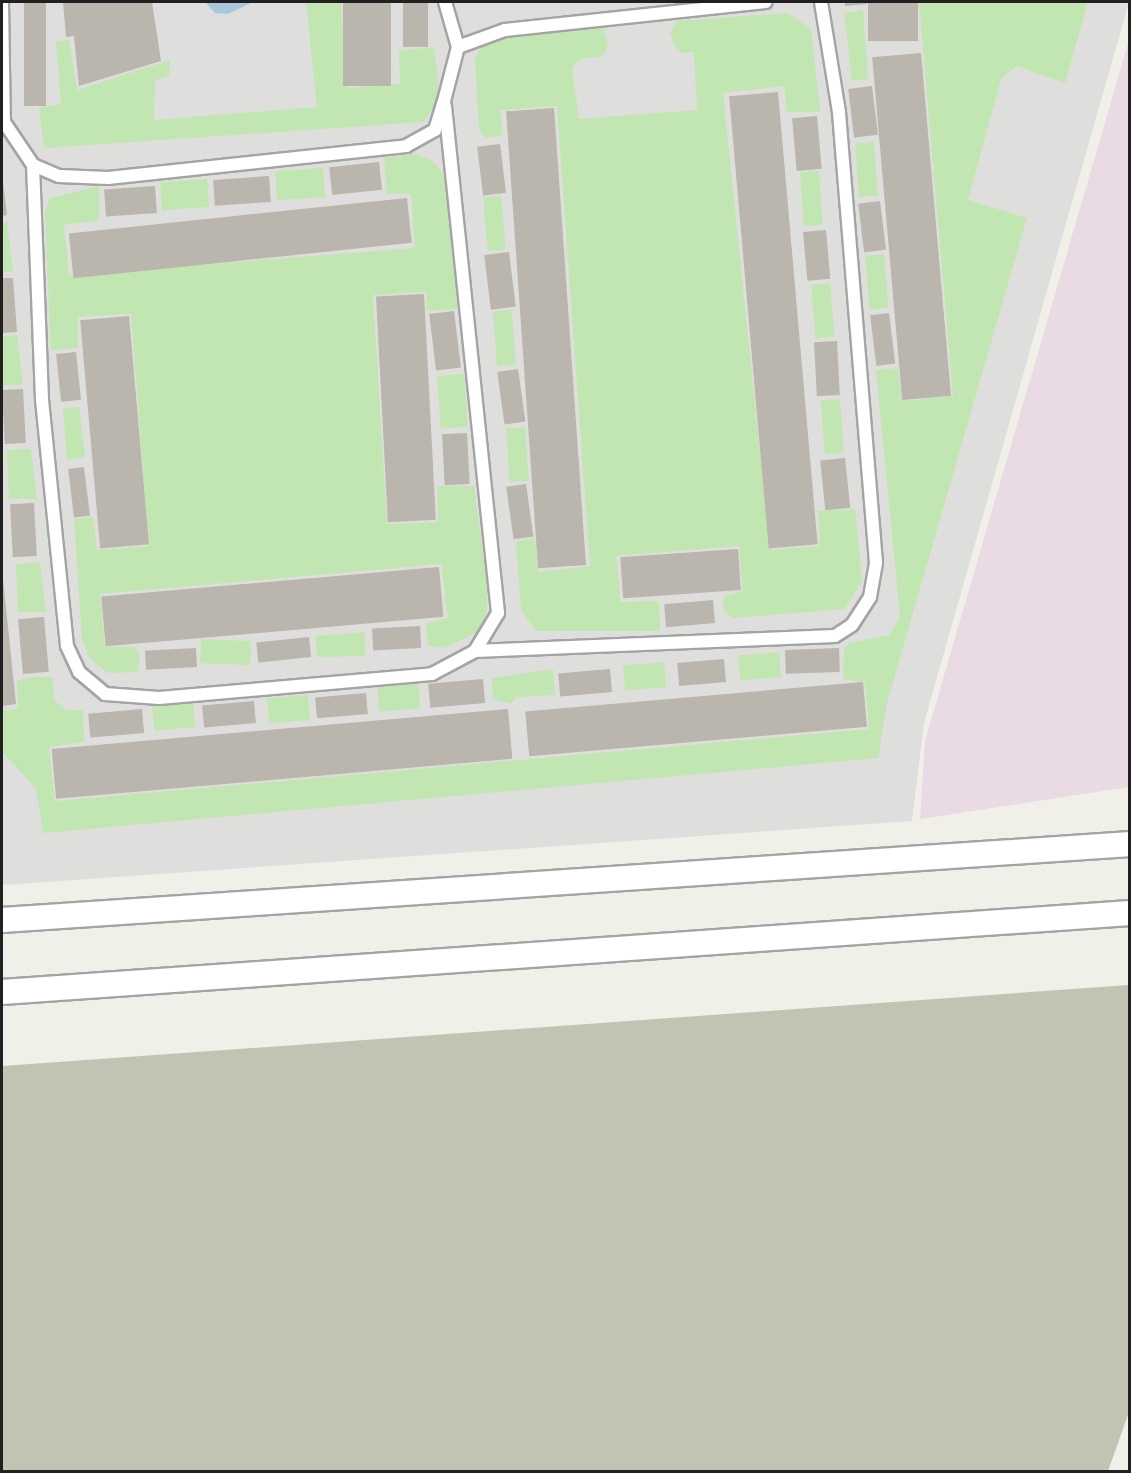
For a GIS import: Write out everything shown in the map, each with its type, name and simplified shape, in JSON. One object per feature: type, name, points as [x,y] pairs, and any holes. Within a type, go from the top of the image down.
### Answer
[{"type":"street","points":[[2,920],[1130,844]]},
{"type":"street","points":[[2,992],[1130,913]]},
{"type":"lane","points":[[2,2],[3,121],[33,165],[42,400],[67,646],[79,672],[105,694],[159,698],[432,674],[475,651],[836,636],[852,624],[870,597],[876,563],[840,124],[821,2]]},
{"type":"lane","points":[[33,165],[59,176],[108,178],[406,146],[435,130],[444,101],[458,46],[446,2]]},
{"type":"lane","points":[[458,46],[505,30],[766,2]]},
{"type":"lane","points":[[444,101],[498,613],[475,651]]},
{"type":"shaded area","points":[[2,2],[1129,2],[924,723],[912,821],[2,885]]},
{"type":"shaded area","points":[[1129,40],[1129,787],[920,819],[925,741]]},
{"type":"shaded area","points":[[1129,985],[1129,1412],[1108,1471],[2,1471],[2,1066]]},
{"type":"green space","points":[[306,2],[341,2],[348,88],[400,84],[399,51],[434,47],[440,97],[424,122],[44,148],[39,108],[61,104],[56,41],[69,40],[77,90],[170,60],[169,76],[155,80],[154,120],[317,107]]},
{"type":"green space","points":[[919,2],[1088,2],[1065,83],[1017,66],[1001,79],[968,200],[1027,218],[887,703],[878,758],[43,833],[36,788],[2,752],[2,711],[18,709],[17,681],[30,677],[53,677],[54,700],[66,710],[83,710],[84,742],[49,747],[55,801],[869,729],[865,682],[843,679],[844,650],[849,643],[889,635],[900,617],[876,370],[898,368],[902,401],[953,396]]},
{"type":"green space","points":[[863,10],[868,79],[852,81],[844,13]]},
{"type":"green space","points":[[788,13],[811,29],[820,112],[787,112],[784,86],[723,93],[770,550],[820,546],[818,511],[855,509],[862,581],[845,609],[733,618],[723,610],[724,596],[743,591],[739,546],[616,556],[621,602],[659,601],[660,631],[536,631],[521,610],[516,542],[535,538],[538,572],[590,566],[557,106],[500,110],[503,135],[486,138],[479,130],[475,57],[484,43],[504,36],[603,27],[608,46],[602,57],[583,58],[572,67],[579,119],[697,110],[694,52],[681,53],[674,45],[670,32],[677,21]]},
{"type":"green space","points":[[874,142],[878,196],[859,197],[855,143]]},
{"type":"green space","points":[[413,154],[431,160],[444,174],[460,302],[458,309],[427,311],[426,292],[373,295],[387,524],[438,522],[437,486],[474,486],[488,590],[486,618],[478,632],[444,648],[428,645],[426,623],[448,618],[441,564],[100,594],[105,647],[135,647],[140,655],[138,672],[108,673],[89,658],[82,640],[74,519],[93,517],[97,550],[149,546],[131,314],[78,317],[78,348],[51,350],[45,212],[50,198],[99,186],[99,220],[64,225],[69,275],[415,248],[411,194],[387,194],[384,158]]},
{"type":"green space","points":[[323,168],[325,197],[277,200],[275,171]]},
{"type":"green space","points":[[819,171],[823,225],[804,226],[800,172]]},
{"type":"green space","points":[[207,179],[209,207],[162,210],[160,182]]},
{"type":"green space","points":[[501,196],[506,250],[488,251],[483,198]]},
{"type":"green space","points":[[7,222],[13,272],[2,272],[2,223]]},
{"type":"green space","points":[[884,254],[889,308],[870,309],[865,256]]},
{"type":"green space","points":[[830,283],[835,337],[816,338],[811,285]]},
{"type":"green space","points":[[512,310],[516,365],[497,366],[493,311]]},
{"type":"green space","points":[[17,335],[23,385],[2,385],[2,336]]},
{"type":"green space","points":[[464,374],[468,427],[441,429],[437,376]]},
{"type":"green space","points":[[840,399],[844,453],[825,454],[821,400]]},
{"type":"green space","points":[[79,407],[85,457],[67,460],[63,408]]},
{"type":"green space","points":[[525,427],[529,481],[510,482],[506,428]]},
{"type":"green space","points":[[31,449],[37,499],[9,499],[7,450]]},
{"type":"green space","points":[[40,562],[46,612],[18,612],[16,564]]},
{"type":"green space","points":[[365,632],[365,656],[317,657],[315,636]]},
{"type":"green space","points":[[201,639],[251,641],[250,665],[200,663]]},
{"type":"green space","points":[[779,652],[781,677],[740,680],[738,656]]},
{"type":"green space","points":[[664,662],[666,687],[625,690],[623,666]]},
{"type":"green space","points":[[553,669],[555,695],[516,697],[511,704],[493,699],[492,678]]},
{"type":"green space","points":[[418,683],[420,708],[379,711],[377,687]]},
{"type":"green space","points":[[308,695],[310,720],[269,723],[267,699]]},
{"type":"green space","points":[[193,702],[195,727],[154,730],[152,706]]},
{"type":"water","points":[[253,2],[228,14],[215,13],[206,3]]},
{"type":"building","points":[[24,2],[46,2],[46,106],[24,106]]},
{"type":"building","points":[[63,2],[152,2],[161,61],[79,86],[74,36],[66,37]]},
{"type":"building","points":[[343,2],[391,2],[391,86],[343,86]]},
{"type":"building","points":[[403,2],[428,2],[428,47],[403,47]]},
{"type":"building","points":[[845,2],[866,2],[867,4],[845,6]]},
{"type":"building","points":[[868,2],[918,2],[918,41],[868,41]]},
{"type":"building","points":[[921,53],[951,396],[902,400],[872,57]]},
{"type":"building","points":[[872,86],[878,135],[854,138],[848,89]]},
{"type":"building","points":[[778,92],[818,544],[769,549],[729,96]]},
{"type":"building","points":[[554,108],[586,565],[538,568],[506,111]]},
{"type":"building","points":[[817,116],[822,169],[797,171],[792,118]]},
{"type":"building","points":[[500,144],[506,193],[483,195],[477,147]]},
{"type":"building","points":[[379,162],[382,190],[332,195],[329,167]]},
{"type":"building","points":[[2,174],[7,215],[2,216]]},
{"type":"building","points":[[269,176],[271,202],[215,206],[213,180]]},
{"type":"building","points":[[155,186],[157,213],[106,216],[104,190]]},
{"type":"building","points":[[407,198],[412,243],[74,278],[69,234]]},
{"type":"building","points":[[880,201],[886,250],[864,252],[858,204]]},
{"type":"building","points":[[826,230],[830,279],[807,281],[803,232]]},
{"type":"building","points":[[509,252],[516,307],[491,310],[484,255]]},
{"type":"building","points":[[2,278],[13,278],[17,332],[2,333]]},
{"type":"building","points":[[424,294],[436,520],[388,522],[376,297]]},
{"type":"building","points":[[454,311],[461,368],[436,371],[429,314]]},
{"type":"building","points":[[889,313],[895,364],[876,366],[870,315]]},
{"type":"building","points":[[129,316],[149,544],[100,548],[80,320]]},
{"type":"building","points":[[837,341],[840,395],[817,396],[814,342]]},
{"type":"building","points":[[76,352],[81,400],[61,402],[56,354]]},
{"type":"building","points":[[518,369],[525,421],[505,424],[497,372]]},
{"type":"building","points":[[23,389],[26,443],[5,444],[2,390]]},
{"type":"building","points":[[467,433],[470,484],[445,485],[442,434]]},
{"type":"building","points":[[845,458],[850,508],[825,510],[820,461]]},
{"type":"building","points":[[84,467],[90,516],[74,518],[68,469]]},
{"type":"building","points":[[526,484],[533,536],[514,539],[506,487]]},
{"type":"building","points":[[34,503],[37,556],[13,557],[10,504]]},
{"type":"building","points":[[738,549],[741,590],[623,598],[620,557]]},
{"type":"building","points":[[439,567],[443,617],[106,646],[101,597]]},
{"type":"building","points":[[2,570],[16,704],[2,706]]},
{"type":"building","points":[[713,600],[715,623],[666,627],[664,604]]},
{"type":"building","points":[[44,617],[49,672],[23,674],[18,619]]},
{"type":"building","points":[[420,626],[421,648],[373,650],[372,629]]},
{"type":"building","points":[[309,637],[311,657],[258,662],[256,643]]},
{"type":"building","points":[[196,648],[197,667],[146,670],[145,651]]},
{"type":"building","points":[[839,648],[840,672],[786,674],[785,650]]},
{"type":"building","points":[[724,659],[726,682],[679,686],[677,663]]},
{"type":"building","points":[[610,669],[612,692],[560,696],[558,674]]},
{"type":"building","points":[[483,679],[485,703],[430,708],[428,684]]},
{"type":"building","points":[[863,682],[867,727],[529,756],[525,712]]},
{"type":"building","points":[[366,693],[368,714],[317,718],[315,697]]},
{"type":"building","points":[[254,701],[256,723],[204,727],[202,706]]},
{"type":"building","points":[[142,709],[144,733],[90,738],[88,714]]},
{"type":"building","points":[[508,709],[512,759],[56,799],[52,749]]}]
